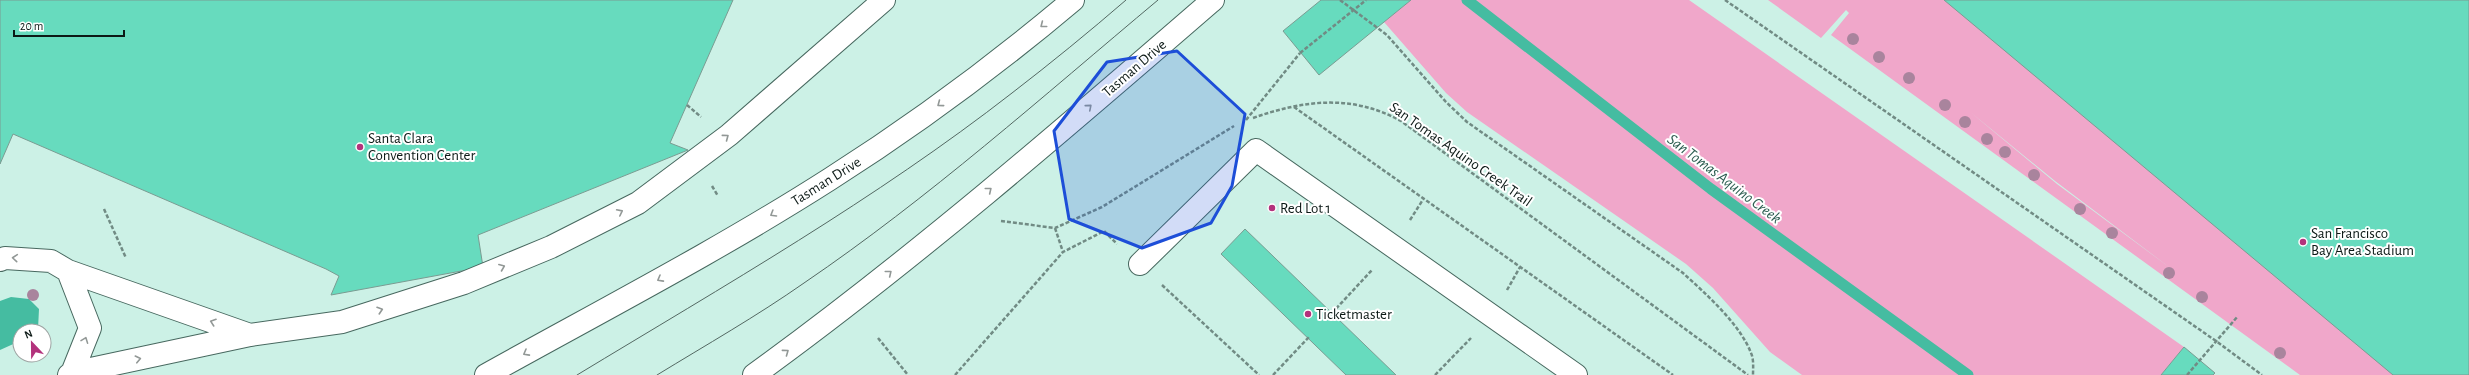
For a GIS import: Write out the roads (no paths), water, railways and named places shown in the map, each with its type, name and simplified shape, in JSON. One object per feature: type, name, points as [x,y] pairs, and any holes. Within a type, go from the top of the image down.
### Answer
[{"type":"main road","points":[[71,374],[250,335],[342,322],[464,283],[551,247],[638,203],[729,135],[884,0]]},
{"type":"main road","name":"Tasman Drive","points":[[486,375],[728,241],[830,180],[914,124],[1073,0]]},
{"type":"main road","name":"Tasman Drive","points":[[754,375],[864,292],[959,215],[1064,129],[1213,0]]},
{"type":"main road","points":[[1140,264],[1256,150],[1576,375]]},
{"type":"main road","points":[[0,260],[5,258],[51,261],[68,271],[250,335]]},
{"type":"main road","points":[[68,271],[90,328],[71,374]]},
{"type":"waterway","name":"San Tomas Aquino Creek","points":[[1467,0],[1711,189],[1968,375]]},
{"type":"tram line","points":[[577,375],[743,275],[907,169],[1012,93],[1126,0]]},
{"type":"tram line","points":[[657,375],[750,319],[896,217],[1028,110],[1158,0]]},
{"type":"place","name":"Santa Clara Convention Center","points":[[360,147]]},
{"type":"place","name":"Red Lot 1","points":[[1272,208]]},
{"type":"place","name":"San Francisco Bay Area Stadium","points":[[2303,242]]},
{"type":"place","name":"Ticketmaster","points":[[1308,314]]}]
